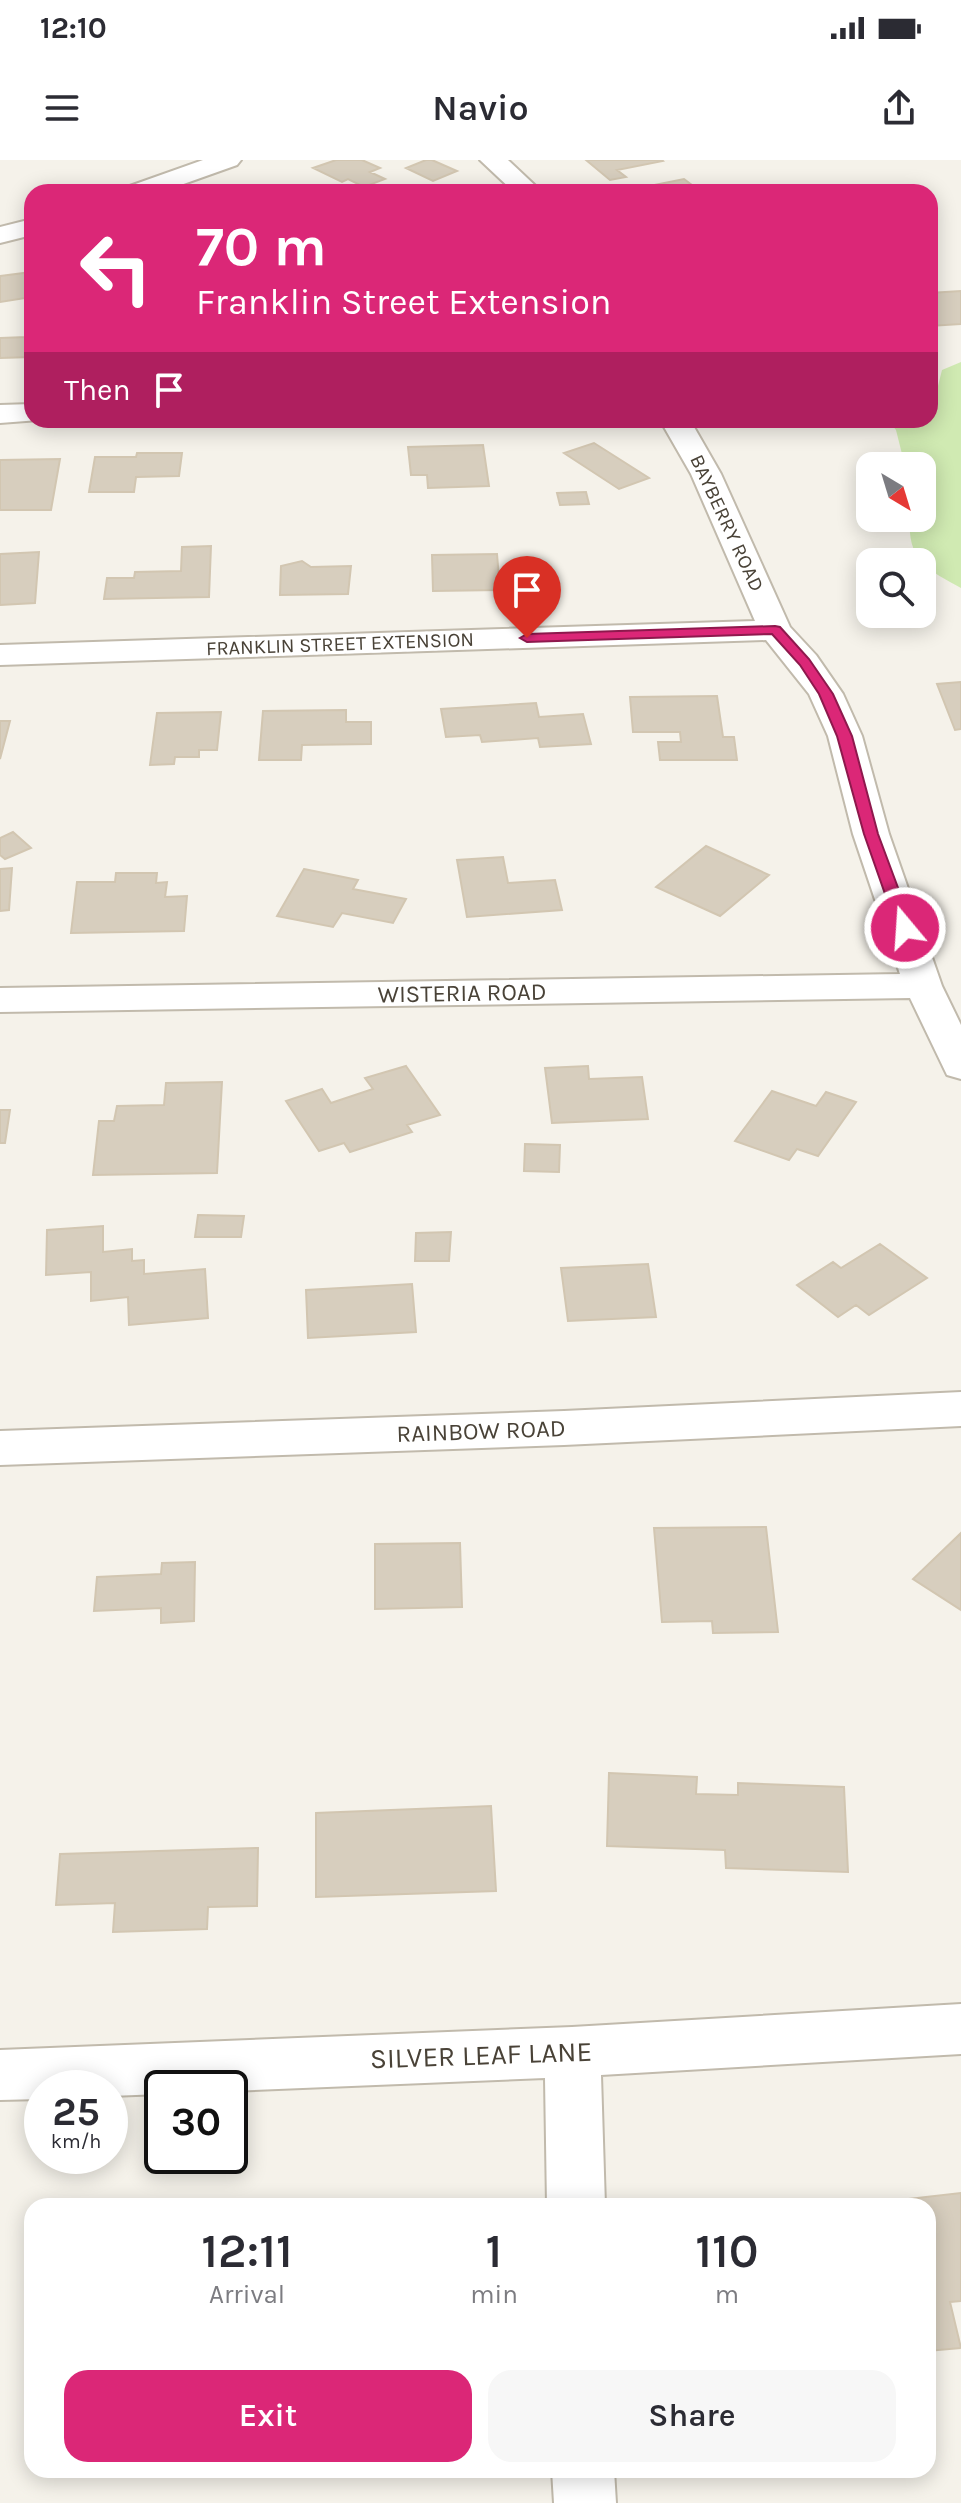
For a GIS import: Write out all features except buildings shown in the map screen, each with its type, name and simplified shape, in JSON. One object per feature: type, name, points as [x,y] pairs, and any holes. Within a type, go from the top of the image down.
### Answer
[{"type":"street","points":[[159,184],[228,160]]},
{"type":"street","points":[[493,160],[520,184]]},
{"type":"street","points":[[0,235],[24,229]]},
{"type":"street","points":[[0,414],[24,413]]},
{"type":"street","name":"BAYBERRY ROAD","points":[[680,428],[706,474],[775,630],[804,662],[826,694],[845,736],[871,834],[923,986],[961,1066]]},
{"type":"street","name":"FRANKLIN STREET EXTENSION","points":[[0,655],[775,630]]},
{"type":"street","name":"WISTERIA ROAD","points":[[0,1000],[923,986]]},
{"type":"street","name":"RAINBOW ROAD","points":[[0,1448],[564,1428],[961,1409]]},
{"type":"street","name":"SILVER LEAF LANE","points":[[0,2075],[572,2052],[961,2029]]},
{"type":"street","points":[[572,2052],[576,2198]]},
{"type":"street","points":[[583,2478],[585,2503]]},
{"type":"green space","points":[[961,362],[961,588],[936,574],[936,548],[914,548],[912,544],[910,532],[936,532],[936,452],[902,452],[894,428],[938,428],[938,386],[942,370]]},
{"type":"route","points":[[527,638],[775,630],[804,662],[826,694],[845,736],[871,834],[905,928]]}]
